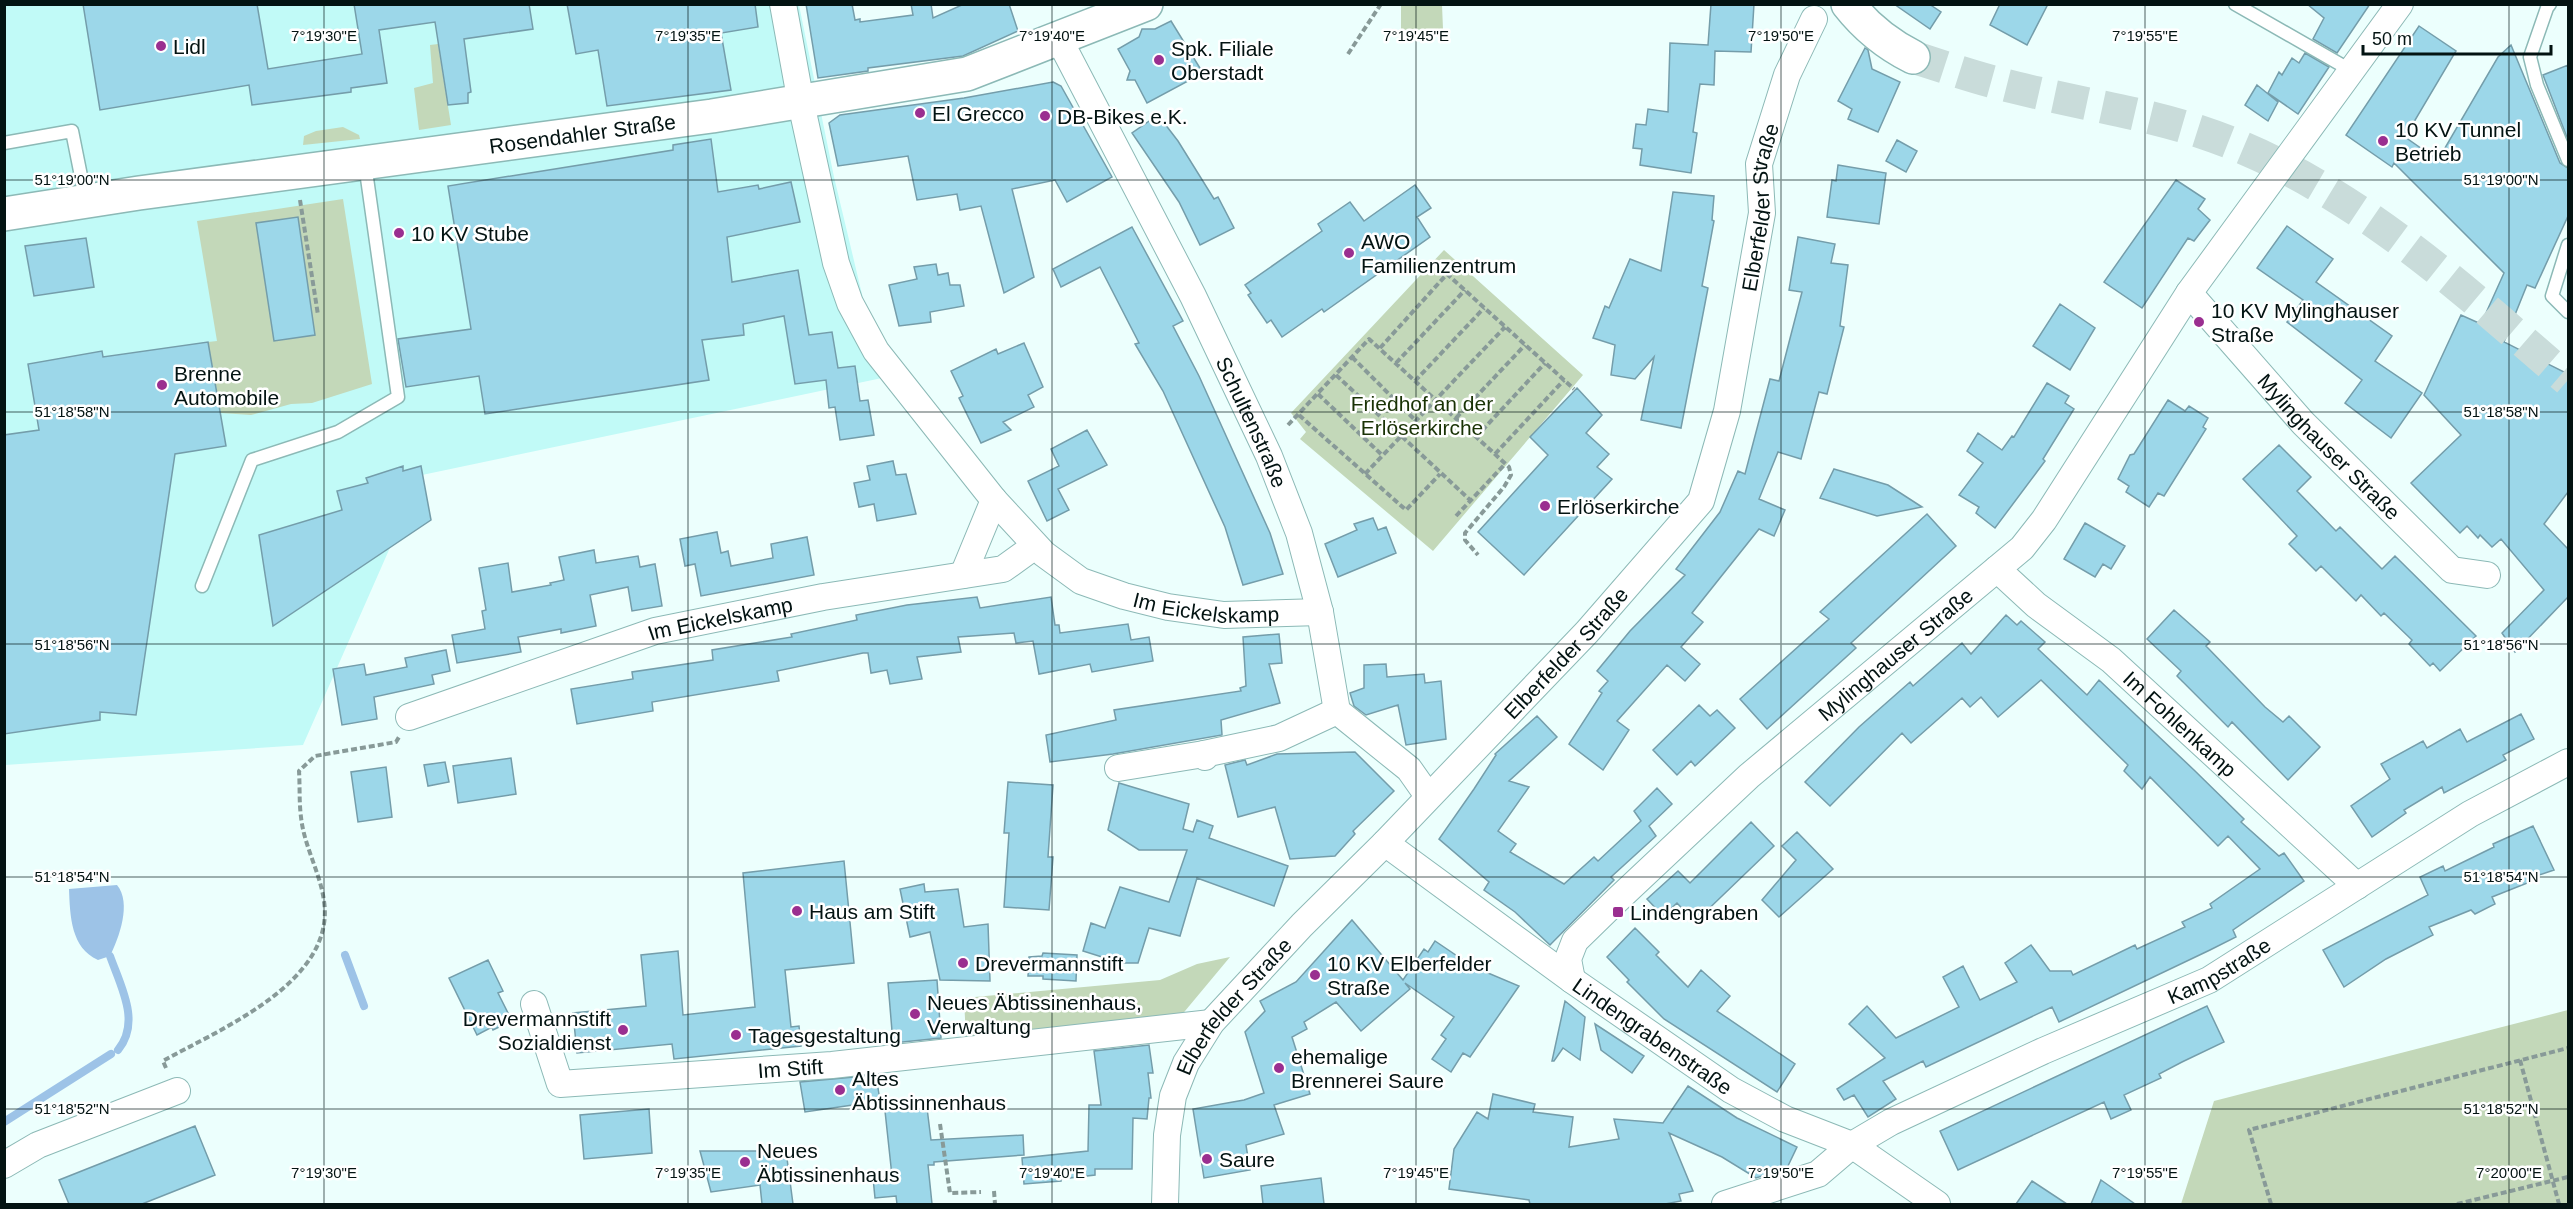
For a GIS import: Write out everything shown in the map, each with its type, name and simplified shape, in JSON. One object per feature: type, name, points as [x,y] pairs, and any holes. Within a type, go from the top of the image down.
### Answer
[{"type":"main road","name":"Rosendahler Straße","points":[[4,214],[801,103],[967,74],[1146,4]]},
{"type":"main road","points":[[1848,4],[1861,20],[1879,35],[1894,47],[1913,57]]},
{"type":"street","name":"Im Eickelskamp","points":[[783,4],[801,103],[836,263],[850,303],[876,351],[994,500],[1035,546],[1081,581],[1168,607],[1224,615],[1320,612]]},
{"type":"street","name":"Mylinghauser Straße","points":[[1572,980],[1568,959],[1575,941],[1749,776],[2022,548],[2044,520],[2189,293],[2400,4]]},
{"type":"street","name":"Elberfelder Straße","points":[[1166,1204],[1167,1135],[1173,1096],[1186,1063],[1211,1023],[1302,925],[1385,843],[1587,632],[1701,501],[1727,411],[1762,213],[1759,164],[1787,75],[1814,19]]},
{"type":"street","name":"Schultenstraße","points":[[1059,39],[1193,296],[1269,456],[1299,533],[1320,612],[1337,711]]},
{"type":"street","name":"Mylinghauser Straße","points":[[2189,293],[2302,423],[2452,570],[2487,575]]},
{"type":"street","points":[[963,575],[994,500]]},
{"type":"street","name":"Im Eickelskamp","points":[[409,717],[655,631],[823,597],[1004,569],[1035,546]]},
{"type":"street","name":"Im Fohlenkamp","points":[[1997,569],[2036,605],[2111,660],[2357,886]]},
{"type":"street","points":[[1118,768],[1204,756],[1280,738],[1337,711],[1409,769],[1428,796]]},
{"type":"street","name":"Kampstraße","points":[[1725,1204],[1818,1174],[1852,1145],[1891,1122],[1969,1085],[2210,980],[2470,814],[2568,762]]},
{"type":"street","name":"Lindengrabenstraße","points":[[1385,843],[1572,980],[1731,1090],[1785,1119],[1852,1145],[1937,1204]]},
{"type":"street","name":"Im Stift","points":[[534,1004],[560,1084],[832,1065],[1211,1023]]},
{"type":"street","points":[[4,1166],[38,1144],[177,1090]]},
{"type":"lane","points":[[2235,4],[2352,71]]},
{"type":"lane","points":[[2550,4],[2530,57],[2537,85],[2568,160]]},
{"type":"lane","points":[[4,143],[72,131],[86,202]]},
{"type":"lane","points":[[202,586],[252,460],[338,432],[398,398],[365,163]]},
{"type":"lane","points":[[2568,245],[2552,296],[2568,312]]},
{"type":"path","points":[[1348,54],[1381,4]]},
{"type":"path","points":[[296,172],[318,315]]},
{"type":"path","points":[[1380,348],[1447,274],[1574,389]]},
{"type":"path","points":[[1396,363],[1465,290]]},
{"type":"path","points":[[1415,381],[1484,308]]},
{"type":"path","points":[[1365,474],[1505,327]]},
{"type":"path","points":[[1288,425],[1369,339],[1506,464],[1511,475],[1504,487],[1465,533],[1465,540],[1478,555]]},
{"type":"path","points":[[1456,418],[1525,345]]},
{"type":"path","points":[[1352,357],[1416,421]]},
{"type":"path","points":[[1476,437],[1545,363]]},
{"type":"path","points":[[1336,375],[1470,500]]},
{"type":"path","points":[[1495,454],[1564,380]]},
{"type":"path","points":[[1318,394],[1383,456]]},
{"type":"path","points":[[1299,415],[1406,510],[1440,474]]},
{"type":"path","points":[[1456,516],[1506,464]]},
{"type":"path","points":[[177,1090],[163,1061],[262,1006],[308,964],[323,932],[324,902],[301,818],[299,771],[315,756],[396,742],[409,717]]},
{"type":"path","points":[[2271,1204],[2248,1130],[2568,1048]]},
{"type":"path","points":[[2520,1060],[2559,1204]]},
{"type":"path","points":[[940,1124],[950,1193],[981,1192]]},
{"type":"path","points":[[2457,1204],[2568,1177]]},
{"type":"path","points":[[994,1191],[995,1204]]},
{"type":"shaded area","points":[[5,5],[799,5],[834,177],[882,378],[422,475],[303,745],[5,765]]},
{"type":"shaded area","points":[[117,885],[124,901],[120,930],[110,956],[98,960],[82,948],[77,939],[71,920],[69,889]]},
{"type":"green space","points":[[1401,5],[1442,5],[1443,29],[1401,30]]},
{"type":"green space","points":[[438,44],[451,125],[419,130],[414,88],[433,83],[430,45]]},
{"type":"green space","points":[[343,127],[359,135],[360,139],[303,145],[304,136],[316,131]]},
{"type":"green space","points":[[343,199],[372,384],[312,403],[291,404],[251,415],[221,413],[208,342],[217,341],[197,221]]},
{"type":"green space","name":"Friedhof an der Erlöserkirche","points":[[1444,250],[1583,375],[1433,551],[1300,439],[1306,432],[1291,413]]},
{"type":"green space","points":[[1230,957],[1180,1017],[966,1039],[964,998],[1160,980],[1197,964]]},
{"type":"green space","points":[[2568,1010],[2568,1204],[2181,1204],[2214,1101]]},
{"type":"building","points":[[83,4],[257,4],[268,69],[362,54],[354,4],[529,4],[533,29],[464,39],[471,92],[468,93],[468,103],[448,105],[435,22],[379,30],[387,83],[351,88],[351,92],[252,105],[249,85],[100,110]]},
{"type":"building","points":[[567,4],[755,4],[758,27],[721,33],[731,90],[607,106],[598,50],[576,54]]},
{"type":"building","points":[[806,4],[852,4],[855,20],[860,19],[860,22],[913,15],[911,4],[931,4],[933,18],[964,4],[1009,4],[1018,31],[963,56],[868,68],[868,71],[818,78]]},
{"type":"building","points":[[1711,4],[1754,4],[1751,52],[1715,51],[1714,85],[1700,84],[1693,132],[1697,133],[1691,173],[1640,165],[1642,149],[1633,148],[1636,124],[1646,125],[1648,109],[1668,112],[1670,43],[1708,45]]},
{"type":"building","points":[[1894,4],[1929,4],[1941,12],[1930,29]]},
{"type":"building","points":[[2000,4],[2048,4],[2027,45],[1990,25]]},
{"type":"building","points":[[2307,4],[2370,4],[2337,53],[2313,39],[2324,18]]},
{"type":"building","name":"Spk. Filiale Oberstadt","points":[[1171,21],[1203,73],[1147,103],[1135,80],[1127,80],[1130,71],[1118,49],[1139,37],[1142,29],[1155,29]]},
{"type":"building","points":[[2419,26],[2456,51],[2405,137],[2438,160],[2498,57],[2511,45],[2560,163],[2568,168],[2568,216],[2535,288],[2527,285],[2504,342],[2568,374],[2568,492],[2544,524],[2568,549],[2568,597],[2515,652],[2502,633],[2544,590],[2501,539],[2492,547],[2480,535],[2478,538],[2467,526],[2460,533],[2411,483],[2461,435],[2424,395],[2461,315],[2481,324],[2504,273],[2394,163],[2392,167],[2346,135]]},
{"type":"building","points":[[1865,48],[1868,50],[1872,69],[1900,82],[1878,132],[1848,119],[1852,109],[1838,101]]},
{"type":"building","points":[[2305,53],[2329,67],[2298,114],[2268,93],[2279,72],[2282,75],[2292,58],[2299,63]]},
{"type":"building","points":[[2568,65],[2568,140],[2543,75]]},
{"type":"building","points":[[1053,82],[1061,86],[1112,177],[1067,202],[1055,180],[1012,189],[1034,277],[1004,293],[981,206],[960,210],[957,194],[917,200],[908,156],[838,166],[829,123],[840,115],[964,98]]},
{"type":"building","points":[[2257,85],[2278,102],[2268,121],[2245,105]]},
{"type":"building","points":[[1158,115],[1178,141],[1214,199],[1218,197],[1234,228],[1200,245],[1179,202],[1132,133]]},
{"type":"building","points":[[711,139],[718,192],[758,185],[759,189],[791,182],[800,222],[727,237],[732,282],[798,270],[809,335],[832,332],[838,368],[855,366],[860,401],[868,400],[874,435],[840,440],[835,407],[829,408],[826,380],[795,384],[784,316],[743,324],[744,335],[702,340],[709,380],[485,414],[479,376],[406,387],[398,339],[471,329],[448,186],[673,150],[673,145]]},
{"type":"building","points":[[1897,140],[1917,151],[1906,172],[1886,161]]},
{"type":"building","points":[[1838,165],[1886,173],[1879,224],[1827,217],[1832,180],[1836,181]]},
{"type":"building","points":[[2176,180],[2205,199],[2198,209],[2210,220],[2194,241],[2188,238],[2142,308],[2104,282]]},
{"type":"building","name":"AWO Familienzentrum","points":[[1415,185],[1431,208],[1417,217],[1430,237],[1324,312],[1322,309],[1282,337],[1271,320],[1267,323],[1248,295],[1251,293],[1245,285],[1322,231],[1318,224],[1350,202],[1364,221]]},
{"type":"building","points":[[1673,192],[1714,196],[1712,220],[1714,221],[1702,286],[1708,288],[1681,428],[1641,420],[1654,357],[1635,379],[1611,375],[1615,345],[1593,338],[1605,306],[1609,308],[1630,259],[1661,271]]},
{"type":"building","points":[[298,217],[315,335],[274,341],[256,223]]},
{"type":"building","points":[[2287,226],[2333,259],[2316,282],[2392,336],[2375,361],[2422,393],[2391,438],[2345,403],[2362,380],[2287,322],[2303,300],[2257,268]]},
{"type":"building","points":[[1132,227],[1183,321],[1173,326],[1199,376],[1270,533],[1283,574],[1243,585],[1225,527],[1163,391],[1135,344],[1139,343],[1100,267],[1061,287],[1053,269]]},
{"type":"building","points":[[1798,237],[1835,244],[1831,263],[1848,265],[1840,326],[1844,327],[1827,394],[1819,392],[1801,459],[1778,452],[1759,499],[1785,510],[1774,536],[1759,529],[1692,613],[1703,622],[1681,647],[1700,664],[1685,681],[1667,665],[1617,721],[1629,730],[1603,770],[1569,744],[1602,693],[1599,691],[1608,681],[1597,671],[1630,631],[1685,575],[1676,569],[1720,512],[1738,471],[1745,474],[1770,379],[1779,381],[1802,292],[1789,290]]},
{"type":"building","points":[[86,238],[94,287],[34,296],[25,246]]},
{"type":"building","points":[[936,264],[938,275],[948,273],[950,285],[960,285],[964,306],[930,312],[931,322],[899,326],[889,285],[917,279],[914,267]]},
{"type":"building","points":[[2060,304],[2095,328],[2070,370],[2033,346]]},
{"type":"building","points":[[208,342],[226,446],[175,454],[136,715],[100,712],[100,720],[4,734],[4,435],[39,430],[28,364],[102,351],[103,357]]},
{"type":"building","points":[[1024,343],[1043,387],[1028,395],[1034,407],[1003,422],[1011,430],[981,443],[959,398],[963,396],[951,371],[996,349],[998,354]]},
{"type":"building","points":[[2047,383],[2069,396],[2065,403],[2074,409],[2043,459],[2045,461],[1995,528],[1976,513],[1979,507],[1959,495],[1983,463],[1967,451],[1978,433],[2002,450],[2012,436],[2014,437]]},
{"type":"building","name":"Erlöserkirche","points":[[1577,388],[1602,415],[1586,433],[1609,454],[1597,467],[1612,479],[1524,575],[1478,532],[1548,455],[1530,437]]},
{"type":"building","points":[[2168,400],[2185,411],[2189,406],[2208,418],[2203,427],[2206,429],[2164,496],[2158,493],[2149,507],[2126,492],[2129,486],[2118,479],[2130,455],[2134,454]]},
{"type":"building","points":[[1087,430],[1107,465],[1058,489],[1069,510],[1047,521],[1028,481],[1059,466],[1051,449]]},
{"type":"building","points":[[2279,445],[2311,477],[2297,491],[2336,531],[2340,527],[2382,569],[2395,556],[2476,636],[2440,671],[2433,663],[2430,666],[2409,644],[2412,640],[2384,613],[2381,616],[2361,595],[2356,601],[2321,566],[2316,571],[2289,544],[2297,536],[2243,479]]},
{"type":"building","points":[[893,461],[896,475],[906,474],[916,514],[877,521],[874,504],[859,507],[854,483],[870,480],[867,466]]},
{"type":"building","points":[[403,466],[403,471],[421,466],[431,520],[273,626],[259,535],[342,510],[337,491],[368,483],[366,478]]},
{"type":"building","points":[[1834,469],[1888,485],[1922,507],[1877,516],[1820,498]]},
{"type":"building","points":[[1927,514],[1956,546],[1851,643],[1856,648],[1767,729],[1740,699],[1829,619],[1820,612]]},
{"type":"building","points":[[1373,518],[1378,530],[1386,527],[1396,553],[1338,577],[1325,544],[1357,530],[1354,524]]},
{"type":"building","points":[[2085,523],[2125,546],[2111,569],[2103,564],[2095,577],[2064,559]]},
{"type":"building","points":[[717,532],[721,553],[728,551],[731,566],[773,558],[771,544],[807,537],[814,575],[701,596],[695,564],[685,566],[680,539]]},
{"type":"building","points":[[594,550],[596,563],[638,556],[640,567],[655,564],[662,606],[632,611],[628,587],[590,595],[596,626],[561,633],[561,629],[518,637],[521,652],[457,663],[452,635],[485,629],[482,611],[486,610],[479,568],[508,563],[512,592],[551,585],[550,583],[564,580],[559,557]]},
{"type":"building","points":[[977,597],[980,608],[1051,597],[1055,625],[1059,625],[1060,633],[1128,624],[1131,640],[1149,637],[1153,661],[1092,672],[1090,664],[1039,674],[1033,641],[1016,643],[1014,633],[958,637],[961,652],[917,657],[922,679],[890,684],[887,670],[871,673],[868,653],[863,653],[777,671],[779,681],[652,702],[653,711],[577,724],[571,689],[633,679],[632,672],[713,660],[712,650],[792,637],[791,634],[857,620],[856,615],[907,605]]},
{"type":"building","points":[[2174,610],[2210,642],[2206,646],[2265,707],[2283,722],[2289,716],[2320,747],[2288,780],[2232,722],[2228,727],[2177,676],[2181,671],[2147,639]]},
{"type":"building","points":[[2006,615],[2017,625],[2021,621],[2045,642],[2038,649],[2087,695],[2099,680],[2244,819],[2241,822],[2279,856],[2284,853],[2304,881],[2233,930],[2236,937],[2059,1022],[2052,1007],[1926,1067],[1923,1061],[1883,1081],[1896,1099],[1868,1117],[1854,1095],[1844,1100],[1837,1089],[1885,1058],[1849,1024],[1867,1006],[1896,1038],[1959,1007],[1943,977],[1963,966],[1980,1000],[2017,982],[2005,963],[2031,945],[2050,971],[2071,971],[2073,975],[2135,945],[2137,949],[2185,927],[2182,922],[2212,908],[2210,904],[2260,869],[2228,836],[2218,846],[2150,777],[2142,789],[2124,771],[2128,765],[2041,680],[1998,717],[1981,697],[1970,707],[1962,698],[1911,743],[1902,733],[1830,806],[1805,782],[1859,727],[1910,682],[1913,686],[1962,643],[1971,654]]},
{"type":"building","points":[[1279,634],[1282,663],[1269,664],[1280,703],[1221,720],[1222,735],[1113,754],[1050,762],[1046,735],[1116,720],[1114,710],[1241,691],[1240,688],[1246,686],[1243,637]]},
{"type":"building","points":[[446,650],[450,671],[432,675],[434,684],[374,697],[377,719],[342,725],[333,669],[364,664],[366,675],[407,667],[405,658]]},
{"type":"building","points":[[1386,664],[1387,677],[1424,674],[1425,683],[1441,681],[1446,739],[1406,745],[1398,705],[1366,715],[1354,706],[1350,693],[1364,688],[1364,665]]},
{"type":"building","points":[[1699,705],[1710,716],[1717,710],[1735,728],[1695,766],[1691,761],[1677,775],[1653,750]]},
{"type":"building","points":[[2521,714],[2534,739],[2503,755],[2506,760],[2444,793],[2442,787],[2404,810],[2406,813],[2372,837],[2351,806],[2390,779],[2381,764],[2423,741],[2427,748],[2460,729],[2467,742]]},
{"type":"building","points":[[1537,716],[1557,737],[1509,781],[1529,787],[1498,831],[1516,844],[1510,852],[1564,884],[1594,857],[1598,861],[1641,821],[1634,811],[1657,788],[1672,804],[1649,826],[1656,836],[1611,877],[1614,880],[1550,945],[1515,912],[1484,890],[1489,882],[1439,839],[1495,754]]},
{"type":"building","points":[[1355,752],[1394,791],[1353,831],[1355,834],[1335,856],[1290,859],[1275,807],[1238,817],[1225,765],[1245,760],[1247,765],[1277,754]]},
{"type":"building","points":[[511,758],[516,794],[458,803],[453,766]]},
{"type":"building","points":[[445,762],[449,782],[428,786],[424,765]]},
{"type":"building","points":[[386,767],[392,817],[358,822],[351,772]]},
{"type":"building","points":[[1008,782],[1053,785],[1048,857],[1053,857],[1049,910],[1004,907],[1009,833],[1004,833]]},
{"type":"building","points":[[1119,783],[1189,804],[1183,829],[1193,832],[1197,820],[1213,826],[1209,838],[1288,866],[1274,906],[1197,878],[1180,936],[1149,928],[1138,963],[1121,963],[1083,951],[1091,923],[1105,928],[1120,887],[1169,902],[1187,850],[1139,850],[1108,830]]},
{"type":"building","points":[[1751,822],[1774,846],[1695,922],[1677,903],[1663,916],[1647,899],[1678,871],[1690,883]]},
{"type":"building","points":[[2533,826],[2554,870],[2533,877],[2535,880],[2492,897],[2495,904],[2475,914],[2471,910],[2429,927],[2433,935],[2386,959],[2344,987],[2323,950],[2428,895],[2420,877],[2443,866],[2445,871],[2494,847],[2493,844]]},
{"type":"building","points":[[1797,832],[1833,869],[1779,917],[1762,900],[1796,860],[1782,846]]},
{"type":"building","points":[[844,861],[854,963],[785,970],[791,1027],[799,1026],[801,1046],[674,1059],[672,1044],[577,1053],[573,1013],[646,1006],[641,955],[678,951],[683,1015],[755,1007],[743,873]]},
{"type":"building","points":[[924,884],[925,892],[958,889],[964,927],[988,924],[990,981],[940,980],[930,932],[910,937],[900,889]]},
{"type":"building","points":[[1352,920],[1403,980],[1424,949],[1428,952],[1435,941],[1463,960],[1462,962],[1519,986],[1470,1057],[1463,1053],[1451,1072],[1432,1059],[1446,1039],[1441,1035],[1454,1017],[1405,983],[1410,989],[1361,1031],[1336,1002],[1304,1022],[1307,1029],[1292,1037],[1310,1094],[1274,1105],[1284,1134],[1246,1145],[1250,1170],[1204,1178],[1193,1109],[1244,1100],[1264,1093],[1245,1032],[1265,1011],[1260,1001],[1296,982]]},
{"type":"building","points":[[1635,928],[1659,952],[1656,955],[1688,987],[1701,970],[1730,996],[1717,1011],[1795,1064],[1777,1092],[1664,1019],[1627,982],[1629,980],[1607,957]]},
{"type":"building","points":[[1043,953],[1077,955],[1076,981],[1028,976],[1029,957],[1042,956]]},
{"type":"building","points":[[488,960],[503,991],[498,993],[512,1021],[493,1030],[492,1027],[477,1035],[449,978]]},
{"type":"building","name":"Neues Äbtissinenhaus, Verwaltung","points":[[937,980],[941,1038],[893,1043],[888,983]]},
{"type":"building","points":[[1565,1001],[1585,1017],[1580,1060],[1563,1048],[1552,1061]]},
{"type":"building","points":[[2207,1006],[2224,1042],[2159,1074],[2161,1078],[2124,1095],[2131,1110],[2111,1119],[2104,1102],[1958,1170],[1940,1131]]},
{"type":"building","points":[[1595,1024],[1644,1056],[1632,1073],[1601,1050]]},
{"type":"building","points":[[1149,1045],[1153,1073],[1148,1073],[1151,1098],[1149,1098],[1147,1119],[1133,1118],[1132,1169],[1095,1169],[1095,1175],[1024,1184],[1022,1158],[1088,1151],[1089,1105],[1101,1105],[1094,1051]]},
{"type":"building","name":"Altes Äbtissinnenhaus","points":[[876,1075],[880,1101],[805,1112],[800,1082]]},
{"type":"building","points":[[1688,1086],[1737,1118],[1797,1147],[1787,1168],[1756,1178],[1722,1157],[1669,1133],[1693,1191],[1679,1194],[1681,1201],[1665,1204],[1530,1204],[1529,1200],[1449,1189],[1454,1149],[1477,1112],[1488,1119],[1493,1094],[1535,1104],[1533,1112],[1573,1117],[1569,1147],[1619,1139],[1614,1119],[1663,1123]]},
{"type":"building","points":[[927,1108],[931,1140],[1023,1135],[1024,1155],[934,1162],[934,1165],[928,1165],[932,1204],[897,1204],[896,1196],[875,1198],[873,1178],[892,1176],[885,1111]]},
{"type":"building","points":[[649,1109],[652,1153],[584,1159],[580,1115]]},
{"type":"building","points":[[195,1126],[215,1175],[142,1204],[69,1204],[59,1180]]},
{"type":"building","name":"Neues Äbtissinenhaus","points":[[700,1151],[786,1151],[793,1204],[762,1204],[760,1185],[711,1192]]},
{"type":"building","points":[[1321,1178],[1324,1204],[1263,1204],[1261,1186]]},
{"type":"building","points":[[2101,1180],[2135,1204],[2091,1204]]},
{"type":"building","points":[[2032,1181],[2067,1204],[2016,1204]]},
{"type":"waterway","points":[[345,955],[364,1006]]},
{"type":"waterway","points":[[110,956],[127,1004],[128,1028],[125,1039],[118,1050]]},
{"type":"waterway","points":[[4,1122],[111,1054]]},
{"type":"tunnel","points":[[1913,57],[2004,85],[2176,124],[2251,151],[2301,176],[2349,205],[2395,237],[2440,271],[2568,380]]},
{"type":"place","name":"Lidl","points":[[161,46]]},
{"type":"place","name":"Spk. Filiale Oberstadt","points":[[1159,60]]},
{"type":"place","name":"El Grecco","points":[[920,113]]},
{"type":"place","name":"DB-Bikes e.K.","points":[[1045,116]]},
{"type":"place","name":"10 KV Tunnel Betrieb","points":[[2383,141]]},
{"type":"place","name":"10 KV Stube","points":[[399,233]]},
{"type":"place","name":"AWO Familienzentrum","points":[[1349,253]]},
{"type":"place","name":"10 KV Mylinghauser Straße","points":[[2199,322]]},
{"type":"place","name":"Brenne Automobile","points":[[162,385]]},
{"type":"place","name":"Erlöserkirche","points":[[1545,506]]},
{"type":"place","name":"Haus am Stift","points":[[797,911]]},
{"type":"place","name":"Lindengraben","points":[[1618,912]]},
{"type":"place","name":"Drevermannstift","points":[[963,963]]},
{"type":"place","name":"10 KV Elberfelder Straße","points":[[1315,975]]},
{"type":"place","name":"Neues Äbtissinenhaus, Verwaltung","points":[[915,1014]]},
{"type":"place","name":"Drevermannstift Sozialdienst","points":[[623,1030]]},
{"type":"place","name":"Tagesgestaltung","points":[[736,1035]]},
{"type":"place","name":"ehemalige Brennerei Saure","points":[[1279,1068]]},
{"type":"place","name":"Altes Äbtissinnenhaus","points":[[840,1090]]},
{"type":"place","name":"Saure","points":[[1207,1159]]},
{"type":"place","name":"Neues Äbtissinenhaus","points":[[745,1162]]}]
